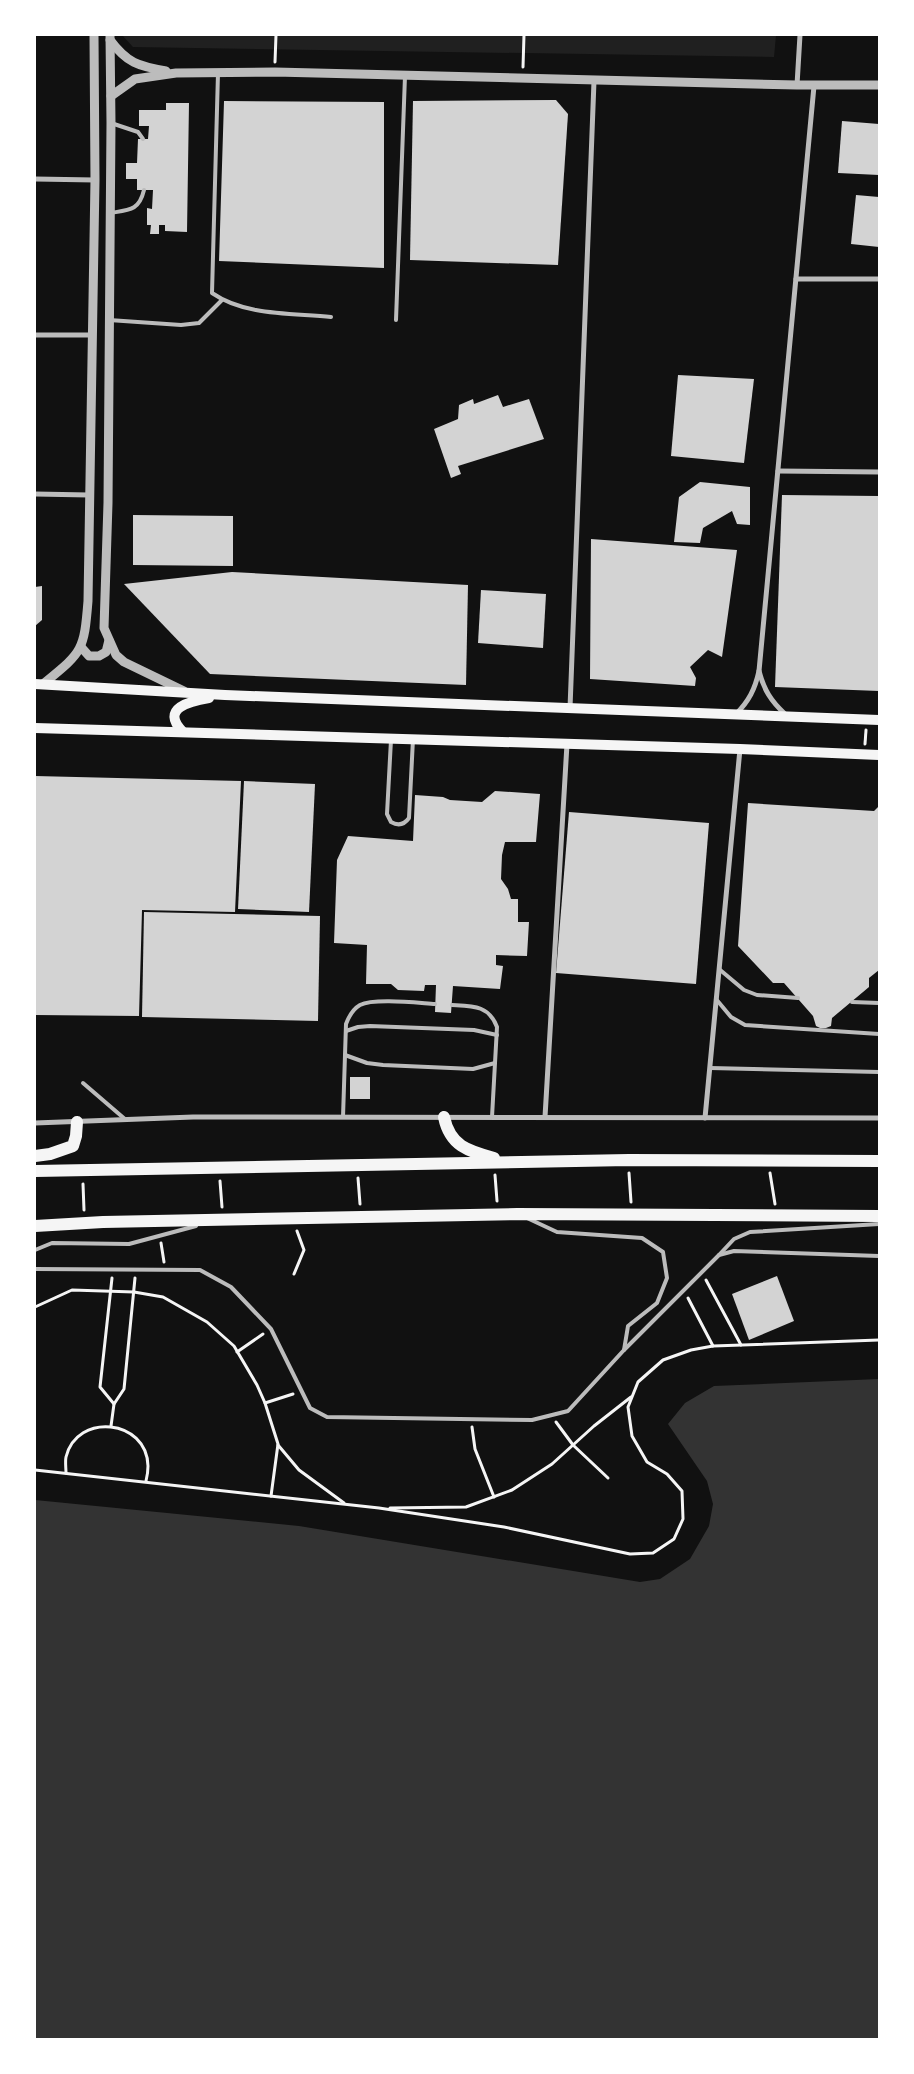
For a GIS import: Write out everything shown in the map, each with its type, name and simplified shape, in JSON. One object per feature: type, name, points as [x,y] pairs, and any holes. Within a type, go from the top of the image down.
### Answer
[{"type":"main road","points":[[39,684],[184,691],[225,695],[879,720]]},
{"type":"main road","points":[[183,732],[176,721],[178,708],[190,701],[225,695]]},
{"type":"main road","points":[[35,728],[740,749],[879,755]]},
{"type":"main road","points":[[444,1117],[447,1128],[459,1145],[473,1152],[511,1162]]},
{"type":"main road","points":[[35,1156],[50,1154],[73,1146],[76,1136],[76,1122]]},
{"type":"main road","points":[[35,1171],[629,1160],[879,1162]]},
{"type":"main road","points":[[35,1226],[85,1223],[497,1214],[777,1217],[879,1216]]},
{"type":"street","points":[[39,684],[73,659],[82,647],[88,601],[88,495],[95,180],[94,35]]},
{"type":"street","points":[[797,85],[800,35]]},
{"type":"street","points":[[110,38],[120,54],[130,62],[176,72],[275,72],[814,86],[879,85]]},
{"type":"street","points":[[110,38],[108,503],[104,628],[116,655],[124,662],[184,691]]},
{"type":"street","points":[[111,96],[135,79],[176,72]]},
{"type":"street","points":[[570,708],[594,81]]},
{"type":"street","points":[[735,715],[747,702],[755,688],[759,671],[814,86]]},
{"type":"street","points":[[35,180],[95,180]]},
{"type":"street","points":[[796,279],[879,279]]},
{"type":"street","points":[[35,335],[92,335]]},
{"type":"street","points":[[778,471],[879,472]]},
{"type":"street","points":[[35,494],[88,495]]},
{"type":"street","points":[[82,647],[89,656],[99,656],[106,652],[109,640]]},
{"type":"street","points":[[759,671],[764,688],[773,703],[786,715]]},
{"type":"street","points":[[545,1117],[567,744]]},
{"type":"street","points":[[705,1118],[740,749]]},
{"type":"street","points":[[35,1123],[193,1117],[879,1118]]},
{"type":"lane","points":[[218,73],[212,293],[222,300],[244,308],[331,317]]},
{"type":"lane","points":[[396,320],[405,76]]},
{"type":"lane","points":[[111,123],[125,126],[138,132],[143,139]]},
{"type":"lane","points":[[110,213],[131,210],[137,206],[144,190]]},
{"type":"lane","points":[[109,320],[180,325],[199,323],[222,300]]},
{"type":"lane","points":[[391,739],[387,814],[391,822],[399,825],[409,818],[413,739]]},
{"type":"lane","points":[[719,969],[744,990],[757,995],[798,998]]},
{"type":"lane","points":[[716,999],[732,1017],[744,1025],[879,1034]]},
{"type":"lane","points":[[852,1002],[879,1003]]},
{"type":"lane","points":[[343,1117],[346,1031],[349,1017],[353,1011],[366,1003],[435,1004]]},
{"type":"lane","points":[[452,1005],[474,1006],[489,1012],[497,1027],[492,1117]]},
{"type":"lane","points":[[346,1031],[358,1027],[380,1026],[474,1030],[497,1035]]},
{"type":"lane","points":[[345,1055],[367,1063],[383,1065],[473,1069],[495,1063]]},
{"type":"lane","points":[[710,1068],[879,1072]]},
{"type":"lane","points":[[83,1083],[126,1120]]},
{"type":"lane","points":[[517,1214],[557,1232],[642,1238],[663,1252],[667,1278],[657,1303],[628,1326],[624,1350]]},
{"type":"lane","points":[[35,1250],[52,1243],[129,1244],[220,1220]]},
{"type":"lane","points":[[35,1269],[200,1270],[231,1287],[271,1329],[310,1408],[328,1417],[532,1420],[568,1411],[624,1350],[734,1239],[750,1232],[879,1224]]},
{"type":"lane","points":[[719,1256],[741,1251],[879,1256]]},
{"type":"path","points":[[275,72],[276,35]]},
{"type":"path","points":[[523,79],[522,47],[524,35]]},
{"type":"path","points":[[865,755],[866,719]]},
{"type":"path","points":[[629,1160],[632,1215]]},
{"type":"path","points":[[768,1160],[777,1217]]},
{"type":"path","points":[[494,1162],[497,1214]]},
{"type":"path","points":[[357,1165],[361,1217]]},
{"type":"path","points":[[220,1168],[220,1220]]},
{"type":"path","points":[[82,1170],[85,1223]]},
{"type":"path","points":[[292,1219],[304,1250],[294,1274]]},
{"type":"path","points":[[160,1235],[164,1270]]},
{"type":"path","points":[[113,1269],[100,1387],[114,1404]]},
{"type":"path","points":[[111,1426],[114,1404],[124,1389],[136,1269]]},
{"type":"path","points":[[702,1273],[742,1345]]},
{"type":"path","points":[[35,1308],[72,1290],[134,1292],[163,1297],[207,1322],[234,1346],[257,1385],[278,1444],[299,1470],[345,1504]]},
{"type":"path","points":[[684,1291],[713,1346]]},
{"type":"path","points":[[237,1352],[271,1329]]},
{"type":"path","points":[[35,1470],[379,1508],[504,1527],[630,1554],[653,1553],[674,1538],[683,1519],[682,1491],[667,1474],[647,1462],[632,1436],[628,1406],[638,1382],[663,1360],[691,1350],[713,1346],[879,1340]]},
{"type":"path","points":[[265,1404],[302,1391]]},
{"type":"path","points":[[379,1508],[466,1507],[512,1490],[552,1464],[632,1396]]},
{"type":"path","points":[[551,1416],[573,1445],[608,1478]]},
{"type":"path","points":[[470,1419],[475,1450],[494,1497]]},
{"type":"path","points":[[66,1473],[66,1458],[72,1444],[82,1433],[96,1427],[111,1426],[125,1430],[137,1439],[145,1452],[148,1466],[146,1481]]},
{"type":"path","points":[[271,1496],[278,1444]]},
{"type":"shaded area","points":[[122,35],[776,35],[774,57],[133,47]]},
{"type":"shaded area","points":[[879,1379],[879,2039],[35,2039],[35,1500],[299,1526],[640,1582],[660,1579],[690,1559],[709,1526],[713,1504],[707,1481],[668,1424],[685,1403],[714,1386]]},
{"type":"building","points":[[556,100],[568,114],[558,265],[410,260],[413,101]]},
{"type":"building","points":[[224,101],[384,102],[384,268],[219,261]]},
{"type":"building","points":[[166,103],[189,103],[187,232],[165,231],[165,225],[159,225],[159,234],[150,234],[151,225],[147,225],[147,208],[152,209],[153,190],[137,190],[137,179],[126,179],[126,163],[137,163],[138,139],[148,139],[149,126],[139,126],[139,110],[166,110]]},
{"type":"building","points":[[842,121],[879,124],[879,175],[838,173]]},
{"type":"building","points":[[856,195],[879,197],[879,247],[851,244]]},
{"type":"building","points":[[678,375],[754,379],[744,463],[671,456]]},
{"type":"building","points":[[498,395],[503,407],[529,399],[544,439],[458,466],[461,474],[451,478],[434,429],[458,419],[459,405],[473,399],[474,404]]},
{"type":"building","points":[[700,482],[750,487],[750,525],[737,524],[732,511],[703,528],[700,543],[674,542],[679,497]]},
{"type":"building","points":[[782,495],[879,496],[879,691],[775,687]]},
{"type":"building","points":[[133,515],[233,516],[233,566],[133,565]]},
{"type":"building","points":[[591,539],[737,550],[722,657],[708,650],[690,667],[696,678],[695,686],[590,679]]},
{"type":"building","points":[[232,572],[468,585],[466,685],[210,674],[124,584]]},
{"type":"building","points":[[42,586],[42,620],[35,626],[35,587]]},
{"type":"building","points":[[481,590],[546,594],[543,648],[478,643]]},
{"type":"building","points":[[35,776],[241,781],[235,912],[142,910],[139,1016],[35,1015]]},
{"type":"building","points":[[244,781],[315,784],[309,912],[238,909]]},
{"type":"building","points":[[495,791],[540,794],[536,842],[505,842],[502,855],[501,879],[508,889],[511,899],[518,899],[518,922],[529,922],[527,956],[496,955],[496,965],[503,966],[500,989],[453,986],[451,1013],[435,1012],[436,985],[425,985],[424,991],[398,990],[391,984],[366,984],[367,945],[334,943],[337,860],[348,836],[413,841],[415,795],[482,802]]},
{"type":"building","points":[[748,803],[874,811],[879,806],[879,970],[869,978],[869,987],[832,1018],[831,1026],[826,1028],[816,1026],[813,1016],[784,983],[773,983],[738,946]]},
{"type":"building","points":[[569,812],[709,823],[696,984],[556,973]]},
{"type":"building","points":[[144,912],[320,916],[318,1021],[142,1017]]},
{"type":"building","points":[[350,1077],[370,1077],[370,1099],[350,1099]]},
{"type":"building","points":[[777,1276],[794,1321],[749,1340],[732,1294]]}]
